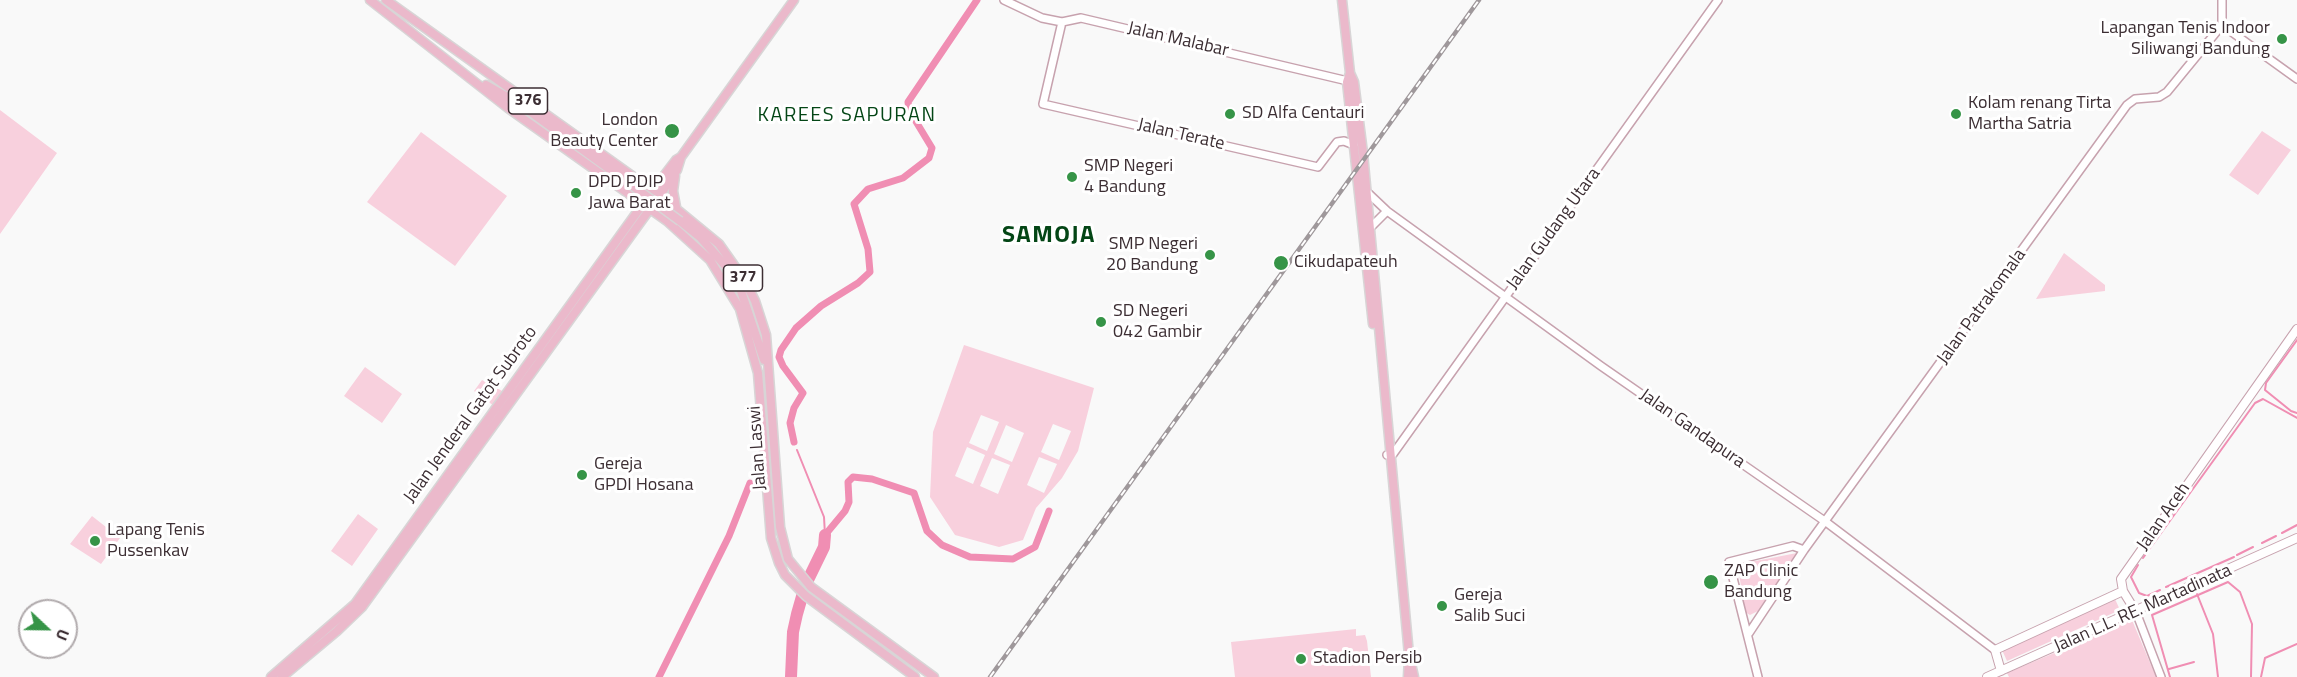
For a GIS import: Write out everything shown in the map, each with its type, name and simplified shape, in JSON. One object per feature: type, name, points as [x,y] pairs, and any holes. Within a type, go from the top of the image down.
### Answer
[{"type":"main road","name":"376","points":[[370,0],[465,72],[508,108],[631,185],[656,193]]},
{"type":"main road","name":"376","points":[[386,0],[631,185],[646,206]]},
{"type":"main road","name":"Jalan Jenderal Gatot Subroto","points":[[282,677],[337,632],[362,607],[794,0]]},
{"type":"main road","points":[[1342,0],[1354,145],[1392,467],[1409,655],[1414,677]]},
{"type":"main road","name":"376","points":[[472,63],[521,105],[681,221]]},
{"type":"main road","name":"376","points":[[465,72],[521,105]]},
{"type":"main road","points":[[1350,79],[1368,193],[1380,365]]},
{"type":"main road","points":[[667,221],[656,219],[634,223],[631,185],[657,178],[672,170],[676,207]]},
{"type":"main road","name":"Jalan Laswi","points":[[656,193],[719,244],[744,281],[762,321],[780,527],[788,559],[811,587],[934,677]]},
{"type":"main road","name":"Jalan Laswi","points":[[646,206],[667,221],[710,260],[728,287],[742,317],[759,373],[771,538],[779,563],[795,586],[806,596],[915,677]]},
{"type":"main road","name":"377","points":[[681,221],[701,238],[740,288],[768,372]]},
{"type":"main road","name":"Jalan Jenderal Gatot Subroto","points":[[271,677],[354,604],[634,223]]},
{"type":"main road","name":"Jalan Aceh","points":[[2123,591],[2120,581],[2123,576],[2297,329]]},
{"type":"main road","name":"377","points":[[756,334],[759,373]]},
{"type":"main road","name":"Jalan L.L. RE. Martadinata","points":[[1987,677],[2003,674],[2297,538]]},
{"type":"main road","points":[[2003,674],[1995,650],[2123,591],[2136,612]]},
{"type":"main road","points":[[1408,677],[1409,655]]},
{"type":"street","name":"Jalan Malabar","points":[[1004,0],[1029,13],[1062,22],[1081,18],[1350,79]]},
{"type":"street","name":"Jalan Gudang Utara","points":[[1390,455],[1718,0]]},
{"type":"street","points":[[2222,0],[2222,25],[2297,79]]},
{"type":"street","name":"Jalan Terate","points":[[1062,22],[1043,104],[1318,167],[1337,142],[1344,141],[1354,145]]},
{"type":"street","name":"Jalan Patrakomala","points":[[1749,633],[1804,550],[2127,105],[2135,99],[2159,97],[2167,92],[2222,25]]},
{"type":"street","name":"Jalan Gandapura","points":[[1368,193],[1387,211],[1601,366],[1826,522],[1995,650]]},
{"type":"street","points":[[1371,227],[1387,211]]},
{"type":"street","points":[[1758,677],[1749,633],[1729,562],[1793,546],[1804,550]]},
{"type":"street","points":[[2136,612],[2161,677]]},
{"type":"street","points":[[1744,614],[1754,617],[1761,615]]},
{"type":"shaded area","points":[[0,110],[57,153],[0,234]]},
{"type":"shaded area","points":[[2262,131],[2291,150],[2258,195],[2229,175]]},
{"type":"shaded area","points":[[421,132],[507,196],[455,266],[367,202]]},
{"type":"shaded area","points":[[2064,253],[2105,285],[2105,291],[2036,299]]},
{"type":"shaded area","points":[[964,345],[1094,388],[1078,451],[1062,478],[1036,508],[1023,540],[999,547],[955,535],[930,497],[933,432]],"holes":[[[981,415],[999,422],[987,451],[969,443]],[[1053,424],[1071,431],[1059,460],[1041,452]],[[1006,425],[1024,433],[1012,462],[994,454]],[[967,447],[985,455],[973,484],[955,476]],[[1039,457],[1057,464],[1044,493],[1027,485]],[[992,458],[1010,465],[998,494],[980,486]]]},
{"type":"shaded area","points":[[365,367],[402,394],[382,423],[344,396]]},
{"type":"shaded area","points":[[482,380],[504,392],[494,406],[474,391]]},
{"type":"shaded area","points":[[358,514],[378,529],[352,566],[331,551]]},
{"type":"shaded area","name":"Lapang Tenis Pussenkav","points":[[92,516],[120,538],[101,564],[70,544]]},
{"type":"shaded area","points":[[1797,553],[1758,611],[1750,615],[1745,612],[1738,567],[1740,564]]},
{"type":"shaded area","points":[[2115,599],[2120,610],[2007,661],[2002,650]]},
{"type":"shaded area","points":[[2132,620],[2156,677],[2009,677],[2007,673]]},
{"type":"shaded area","name":"Stadion Persib","points":[[1356,629],[1356,636],[1365,635],[1367,641],[1371,677],[1235,677],[1231,642]]},
{"type":"waterway","points":[[794,442],[790,423],[794,408],[803,393],[783,366],[779,357],[781,350],[796,328],[821,306],[858,283],[870,272],[868,249],[854,204],[868,189],[903,178],[929,158],[932,148],[909,110],[908,102],[977,0]]},
{"type":"waterway","points":[[2297,340],[2266,383],[2265,390],[2291,411],[2297,413]]},
{"type":"waterway","points":[[2143,558],[2255,403],[2263,399],[2297,418]]},
{"type":"waterway","points":[[797,450],[824,517],[825,535]]},
{"type":"waterway","points":[[825,535],[845,511],[849,502],[848,482],[853,477],[872,479],[914,493],[927,531],[942,545],[970,557],[1013,559],[1035,547],[1049,511]]},
{"type":"waterway","points":[[659,677],[729,536],[750,483]]},
{"type":"waterway","points":[[2282,533],[2297,525]]},
{"type":"waterway","points":[[791,677],[793,632],[797,614],[805,586],[824,547],[825,535]]},
{"type":"waterway","points":[[2262,543],[2276,536]]},
{"type":"waterway","points":[[2237,555],[2253,547]]},
{"type":"waterway","points":[[2166,587],[2234,557]]},
{"type":"waterway","points":[[2138,565],[2131,577],[2139,593],[2147,596],[2160,590]]},
{"type":"waterway","points":[[2170,677],[2152,615],[2228,582],[2240,592],[2252,624],[2251,677]]},
{"type":"waterway","points":[[2197,594],[2213,634],[2218,677]]},
{"type":"waterway","points":[[2261,677],[2265,658],[2297,644]]},
{"type":"waterway","points":[[2169,669],[2194,662]]},
{"type":"railway","points":[[990,677],[1479,0]]},
{"type":"place","name":"Lapangan Tenis Indoor Siliwangi Bandung","points":[[2282,39]]},
{"type":"place","name":"SD Alfa Centauri","points":[[1230,114]]},
{"type":"place","name":"Kolam renang Tirta Martha Satria","points":[[1956,114]]},
{"type":"place","name":"London Beauty Center","points":[[672,131]]},
{"type":"place","name":"SMP Negeri 4 Bandung","points":[[1072,177]]},
{"type":"place","name":"DPD PDIP Jawa Barat","points":[[576,193]]},
{"type":"place","name":"SMP Negeri 20 Bandung","points":[[1210,255]]},
{"type":"place","name":"Cikudapateuh","points":[[1281,263]]},
{"type":"place","name":"SD Negeri 042 Gambir","points":[[1101,322]]},
{"type":"place","name":"Gereja GPDI Hosana","points":[[582,475]]},
{"type":"place","name":"Lapang Tenis Pussenkav","points":[[95,541]]},
{"type":"place","name":"ZAP Clinic Bandung","points":[[1711,582]]},
{"type":"place","name":"Gereja Salib Suci","points":[[1442,606]]},
{"type":"place","name":"Stadion Persib","points":[[1301,659]]},
{"type":"district","name":"KAREES SAPURAN","points":[[847,116]]},
{"type":"district","name":"SAMOJA","points":[[1049,236]]}]
